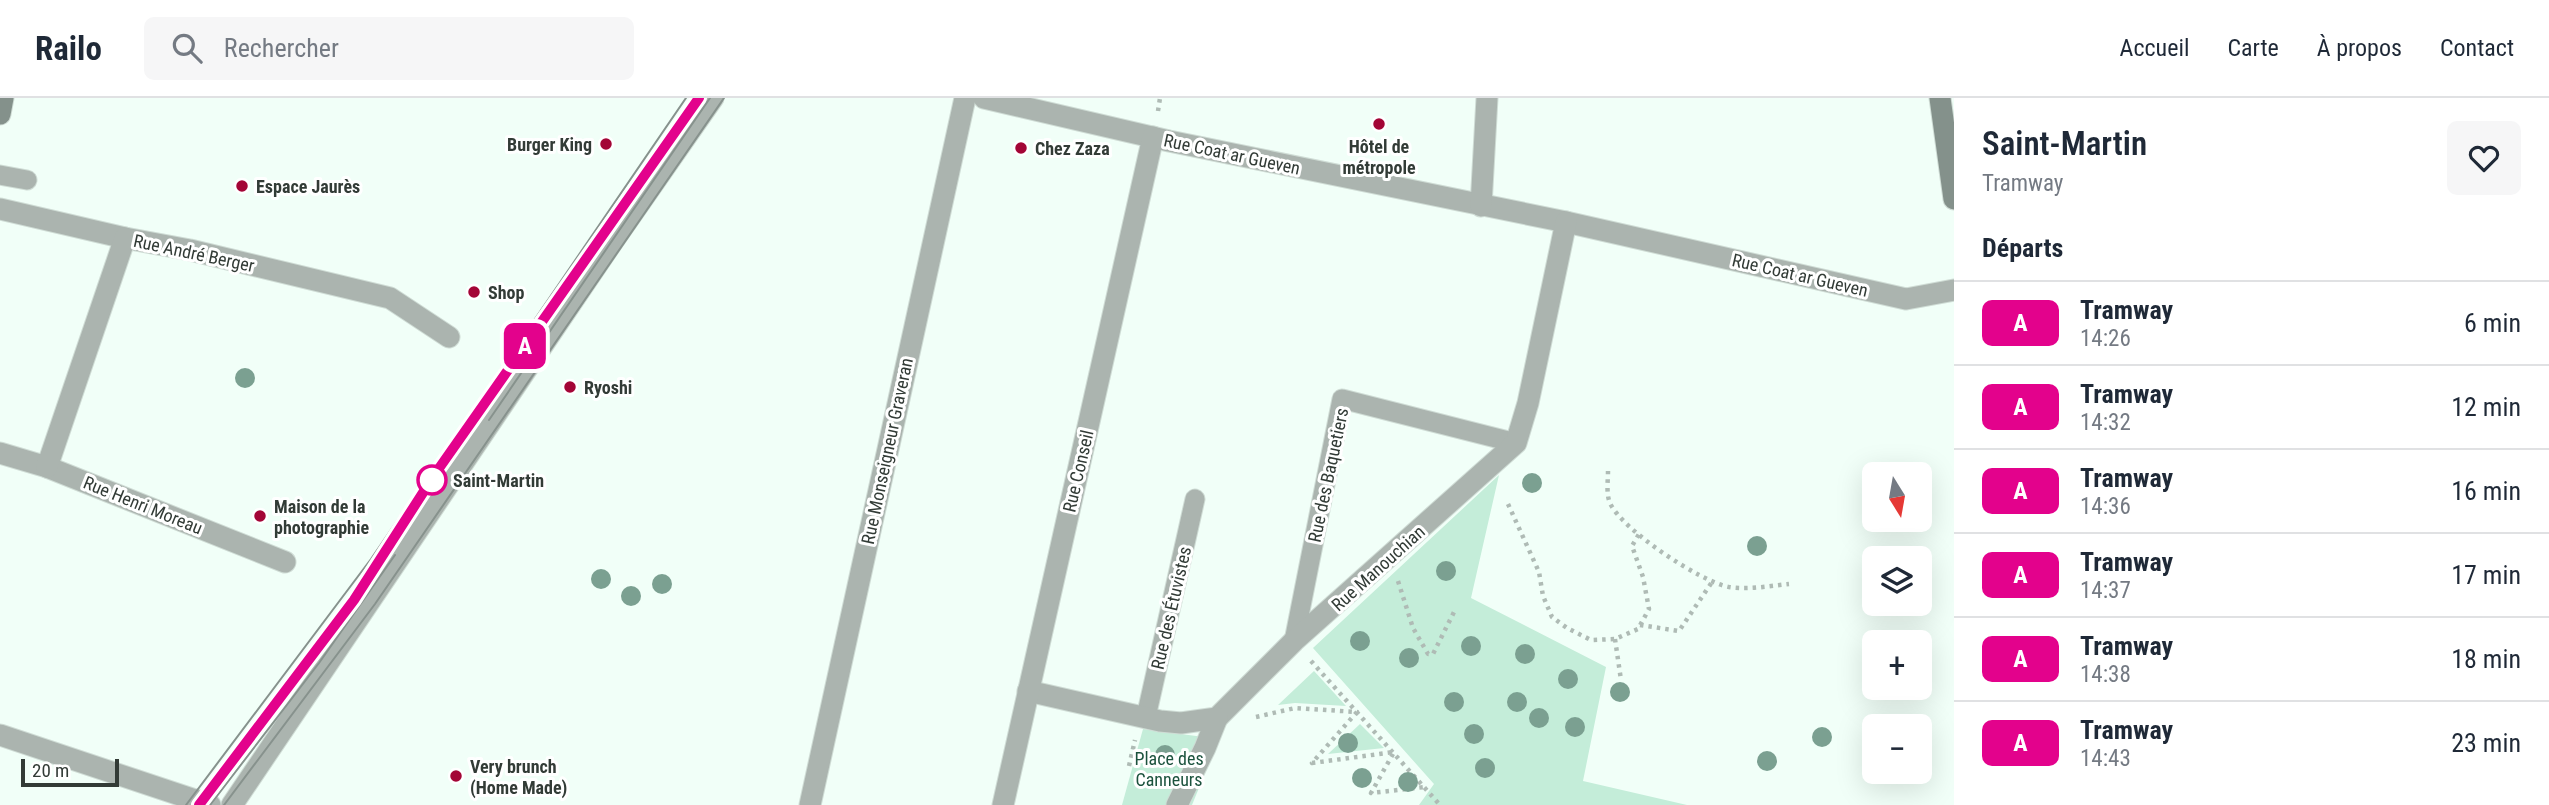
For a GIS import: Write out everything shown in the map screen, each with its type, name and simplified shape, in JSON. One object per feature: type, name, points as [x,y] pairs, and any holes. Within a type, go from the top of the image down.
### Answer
[{"type":"main road","points":[[0,114],[3,98]]},
{"type":"main road","points":[[1940,98],[1954,198]]},
{"type":"street","points":[[232,805],[615,238],[713,98]]},
{"type":"street","name":"Rue Monseigneur Graveran","points":[[810,805],[965,98]]},
{"type":"street","name":"Rue Coat ar Gueven","points":[[984,98],[1153,137],[1566,222],[1906,299],[1954,290]]},
{"type":"street","points":[[1481,206],[1487,98]]},
{"type":"street","name":"Rue Conseil","points":[[1003,805],[1153,137]]},
{"type":"street","name":"Rue André Berger","points":[[0,209],[190,250],[390,298],[449,337]]},
{"type":"street","points":[[1516,443],[1528,403],[1566,222]]},
{"type":"street","name":"Rue André Berger","points":[[47,467],[125,238]]},
{"type":"street","name":"Rue Manouchian","points":[[1217,718],[1294,641],[1516,443]]},
{"type":"street","name":"Rue Henri Moreau","points":[[0,453],[47,467],[285,562]]},
{"type":"street","points":[[1028,691],[1181,723],[1217,718],[1177,805]]},
{"type":"street","points":[[0,735],[210,805]]},
{"type":"lane","points":[[0,175],[27,180]]},
{"type":"lane","name":"Rue des Baquetiers","points":[[1294,641],[1342,399],[1516,443]]},
{"type":"lane","name":"Rue des Étuvistes","points":[[1146,717],[1195,499]]},
{"type":"path","points":[[1608,471],[1611,506],[1639,534],[1712,582],[1752,589],[1789,584]]},
{"type":"path","points":[[1508,504],[1539,572],[1543,596],[1552,617],[1591,640],[1615,639],[1639,629],[1648,609],[1643,578],[1632,546],[1639,534]]},
{"type":"path","points":[[1391,557],[1413,628],[1428,654],[1433,654],[1454,612]]},
{"type":"path","points":[[1640,625],[1679,631],[1712,582]]},
{"type":"path","points":[[1615,639],[1621,680]]},
{"type":"path","points":[[1311,660],[1438,803],[1431,805]]},
{"type":"path","points":[[1253,718],[1295,708],[1357,712]]},
{"type":"path","points":[[1357,712],[1312,763],[1394,752]]},
{"type":"path","points":[[1394,752],[1371,793],[1425,787]]},
{"type":"green space","points":[[1499,475],[1471,598],[1606,667],[1583,781],[1687,805],[1419,805],[1434,784],[1313,648]]},
{"type":"green space","points":[[1314,671],[1346,706],[1295,703],[1278,705]]},
{"type":"green space","points":[[1360,724],[1384,748],[1328,754]]},
{"type":"green space","name":"Place des Canneurs","points":[[1143,729],[1219,739],[1192,805],[1122,805]]},
{"type":"tram line","points":[[186,805],[371,559],[686,98]]},
{"type":"tram line","name":"A","points":[[199,805],[354,600],[435,474],[699,98]]},
{"type":"tram line","points":[[489,420],[710,98]]},
{"type":"tram line","points":[[224,805],[375,604],[724,98]]},
{"type":"tram line","points":[[210,805],[319,663],[395,555]]},
{"type":"place","name":"Hôtel de métropole","points":[[1379,124]]},
{"type":"place","name":"Burger King","points":[[606,144]]},
{"type":"place","name":"Chez Zaza","points":[[1021,148]]},
{"type":"place","name":"Espace Jaurès","points":[[242,186]]},
{"type":"place","name":"Shop","points":[[474,292]]},
{"type":"place","name":"Ryoshi","points":[[570,387]]},
{"type":"place","name":"Saint-Martin","points":[[432,480]]},
{"type":"place","name":"Maison de la photographie","points":[[260,516]]},
{"type":"place","name":"Very brunch (Home Made)","points":[[456,776]]}]
